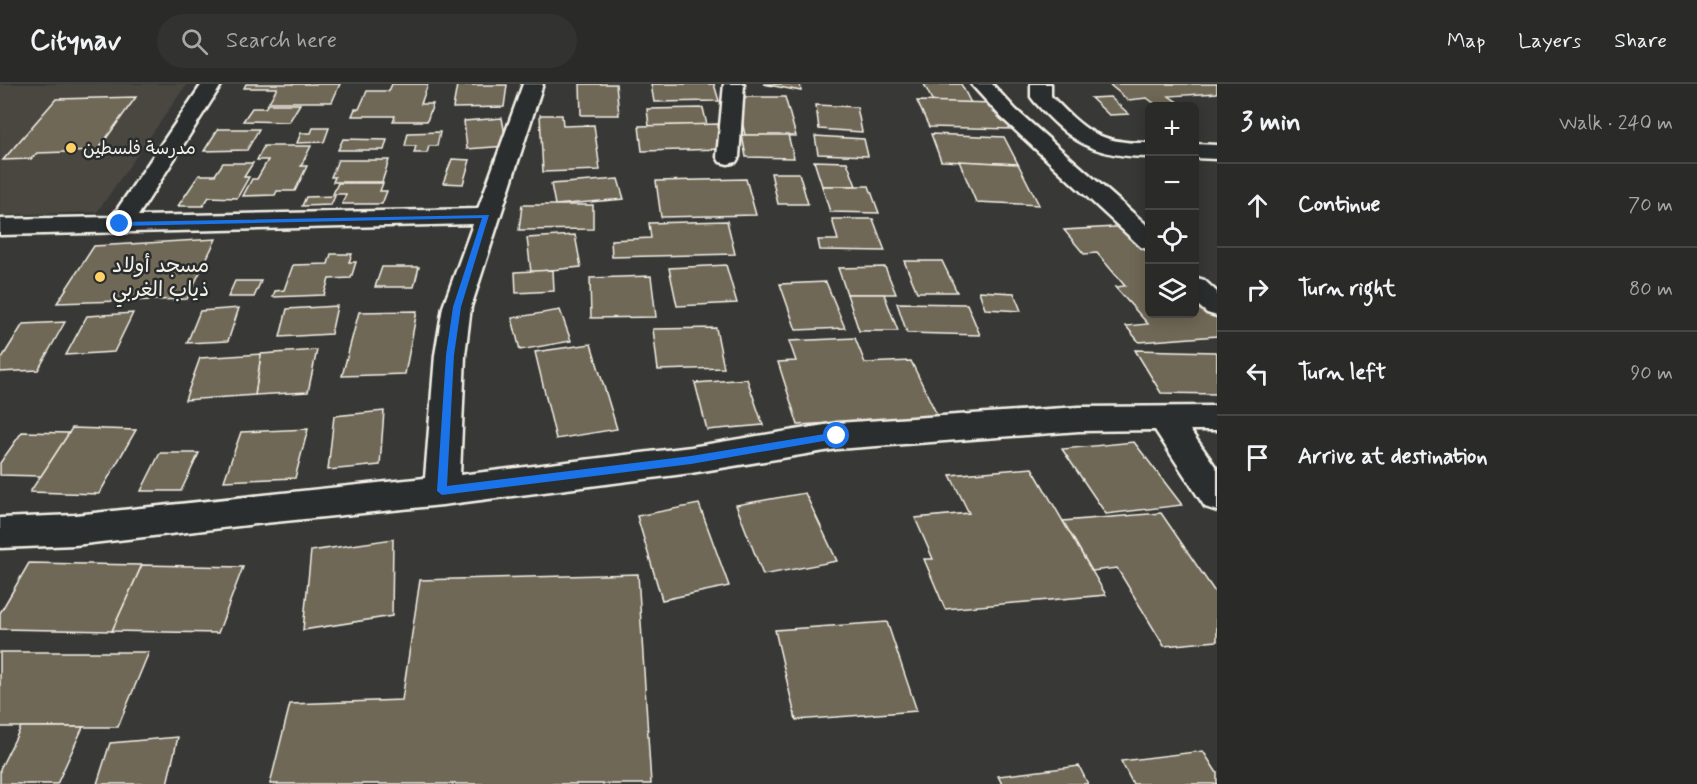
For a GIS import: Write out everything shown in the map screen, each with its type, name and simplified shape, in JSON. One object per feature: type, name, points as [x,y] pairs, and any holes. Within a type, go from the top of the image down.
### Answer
[{"type":"street","points":[[120,224],[212,84]]},
{"type":"street","points":[[442,491],[450,355],[457,307],[486,216],[533,84]]},
{"type":"street","points":[[728,157],[734,84]]},
{"type":"street","points":[[981,84],[1145,238]]},
{"type":"street","points":[[1041,84],[1041,97],[1066,122],[1096,144],[1122,150],[1145,150]]},
{"type":"street","points":[[1199,151],[1217,152]]},
{"type":"street","points":[[0,227],[486,216]]},
{"type":"street","points":[[1199,291],[1217,307]]},
{"type":"street","points":[[1163,417],[1217,497]]},
{"type":"street","points":[[0,533],[75,530],[442,491],[702,458],[837,436],[998,423],[1163,417],[1217,418]]},
{"type":"shaded area","name":"مدرسة فلسطين","points":[[0,84],[187,84],[97,212],[0,215]]},
{"type":"building","points":[[246,84],[340,84],[332,102],[269,102],[277,88],[244,88]]},
{"type":"building","points":[[392,84],[428,84],[421,104],[433,104],[427,121],[393,121],[395,116],[352,116],[355,109],[359,109],[367,91],[389,91]]},
{"type":"building","points":[[580,84],[616,84],[619,115],[581,115]]},
{"type":"building","points":[[651,84],[714,84],[719,101],[654,102]]},
{"type":"building","points":[[763,84],[800,84],[801,91]]},
{"type":"building","points":[[924,84],[961,84],[971,103],[933,102]]},
{"type":"building","points":[[1109,84],[1217,84],[1217,93],[1169,96],[1177,102],[1152,102],[1147,98],[1128,100]]},
{"type":"building","points":[[457,85],[507,85],[504,107],[453,108]]},
{"type":"building","points":[[136,97],[97,151],[37,153],[31,159],[3,160],[56,99]]},
{"type":"building","points":[[737,97],[785,97],[796,136],[745,135]]},
{"type":"building","points":[[1110,97],[1129,114],[1109,115],[1091,98]]},
{"type":"building","points":[[917,101],[996,103],[1012,129],[929,127]]},
{"type":"building","points":[[268,104],[300,104],[289,122],[243,121],[252,108],[265,108]]},
{"type":"building","points":[[816,105],[857,107],[862,132],[819,129]]},
{"type":"building","points":[[703,108],[707,125],[649,126],[647,109]]},
{"type":"building","points":[[540,115],[562,115],[563,126],[594,125],[600,170],[543,172]]},
{"type":"building","points":[[502,118],[507,146],[467,149],[464,121]]},
{"type":"building","points":[[719,124],[725,149],[642,151],[639,126]]},
{"type":"building","points":[[313,128],[329,128],[324,142],[297,143],[301,133],[311,133]]},
{"type":"building","points":[[218,129],[259,129],[247,150],[204,151]]},
{"type":"building","points":[[440,132],[437,146],[429,146],[427,153],[414,153],[416,146],[405,146],[408,133]]},
{"type":"building","points":[[931,134],[1004,137],[1018,164],[941,161]]},
{"type":"building","points":[[742,135],[788,135],[794,158],[746,157]]},
{"type":"building","points":[[815,136],[864,139],[868,156],[818,154]]},
{"type":"building","points":[[343,139],[387,140],[384,150],[338,150]]},
{"type":"building","points":[[264,146],[311,146],[301,166],[307,166],[295,191],[277,191],[275,195],[243,196],[252,179],[257,179],[268,160],[257,160]]},
{"type":"building","points":[[452,159],[470,160],[463,184],[443,183]]},
{"type":"building","points":[[338,160],[389,160],[382,182],[333,182],[335,177],[331,177]]},
{"type":"building","points":[[814,161],[847,162],[856,186],[822,186]]},
{"type":"building","points":[[959,161],[1018,164],[1039,205],[976,202]]},
{"type":"building","points":[[223,163],[253,163],[244,177],[249,177],[237,198],[209,197],[203,206],[178,206],[199,175],[215,175]]},
{"type":"building","points":[[771,173],[799,173],[808,204],[778,204]]},
{"type":"building","points":[[618,179],[624,199],[555,205],[551,184]]},
{"type":"building","points":[[746,179],[756,215],[661,217],[656,181]]},
{"type":"building","points":[[338,183],[383,183],[380,191],[387,191],[382,204],[342,204],[346,194],[333,194]]},
{"type":"building","points":[[822,186],[869,186],[879,213],[830,212]]},
{"type":"building","points":[[335,196],[331,205],[302,206],[306,197]]},
{"type":"building","points":[[522,205],[593,205],[593,229],[519,230]]},
{"type":"building","points":[[832,219],[873,219],[885,251],[820,250],[818,240],[838,240]]},
{"type":"building","points":[[727,221],[735,254],[612,257],[611,240],[651,238],[649,223]]},
{"type":"building","points":[[1132,226],[1145,240],[1145,318],[1199,318],[1199,297],[1217,316],[1217,336],[1139,342],[1126,326],[1148,324],[1115,287],[1125,286],[1097,253],[1084,254],[1064,230]]},
{"type":"building","points":[[575,235],[581,267],[531,272],[527,238]]},
{"type":"building","points":[[216,239],[187,299],[57,303],[94,246]]},
{"type":"building","points":[[331,254],[352,254],[349,262],[356,262],[351,278],[329,279],[324,295],[273,297],[275,291],[284,290],[293,265],[328,264]]},
{"type":"building","points":[[904,261],[942,261],[957,292],[917,292]]},
{"type":"building","points":[[726,265],[737,303],[677,306],[669,268]]},
{"type":"building","points":[[382,267],[419,267],[414,287],[375,287]]},
{"type":"building","points":[[885,267],[896,294],[847,294],[838,268]]},
{"type":"building","points":[[553,270],[554,291],[516,293],[515,272]]},
{"type":"building","points":[[651,276],[656,317],[591,318],[590,278]]},
{"type":"building","points":[[235,281],[261,281],[254,297],[228,297]]},
{"type":"building","points":[[826,282],[845,328],[796,330],[780,284]]},
{"type":"building","points":[[979,291],[1014,293],[1021,311],[985,309]]},
{"type":"building","points":[[847,294],[884,294],[898,331],[859,331]]},
{"type":"building","points":[[897,303],[967,304],[980,335],[907,333]]},
{"type":"building","points":[[337,306],[331,334],[280,337],[287,309]]},
{"type":"building","points":[[239,308],[228,341],[187,343],[200,311]]},
{"type":"building","points":[[560,310],[571,341],[520,350],[512,318]]},
{"type":"building","points":[[417,311],[405,374],[342,376],[359,312]]},
{"type":"building","points":[[133,313],[114,352],[66,355],[87,316]]},
{"type":"building","points":[[65,322],[38,370],[0,372],[0,361],[23,324]]},
{"type":"building","points":[[716,328],[724,368],[658,370],[653,329]]},
{"type":"building","points":[[855,338],[865,363],[911,361],[938,417],[798,425],[778,362],[796,361],[789,341]]},
{"type":"building","points":[[591,344],[617,429],[556,439],[535,352]]},
{"type":"building","points":[[317,350],[308,392],[255,395],[261,354]]},
{"type":"building","points":[[1135,350],[1215,352],[1217,355],[1217,394],[1161,393]]},
{"type":"building","points":[[261,354],[255,395],[185,400],[200,358]]},
{"type":"building","points":[[747,379],[763,425],[707,430],[695,383]]},
{"type":"building","points":[[384,411],[380,465],[328,470],[334,416]]},
{"type":"building","points":[[72,428],[136,430],[99,494],[30,492]]},
{"type":"building","points":[[308,429],[295,478],[224,481],[241,432]]},
{"type":"building","points":[[22,432],[69,433],[41,476],[0,475],[0,463]]},
{"type":"building","points":[[1134,442],[1182,505],[1106,514],[1062,449]]},
{"type":"building","points":[[160,453],[199,453],[181,491],[141,491]]},
{"type":"building","points":[[1032,468],[1106,595],[945,609],[924,559],[933,559],[915,518],[969,513],[950,475]]},
{"type":"building","points":[[805,493],[837,561],[763,575],[736,505]]},
{"type":"building","points":[[699,504],[729,586],[662,600],[637,516]]},
{"type":"building","points":[[1161,513],[1217,595],[1217,641],[1164,646],[1117,568],[1092,571],[1063,521]]},
{"type":"building","points":[[393,539],[392,616],[303,630],[311,551]]},
{"type":"building","points":[[29,563],[142,565],[112,631],[0,629],[0,613]]},
{"type":"building","points":[[142,565],[243,567],[218,633],[112,631]]},
{"type":"building","points":[[638,574],[651,784],[270,784],[290,704],[402,700],[420,580]]},
{"type":"building","points":[[887,622],[917,711],[796,720],[775,630]]},
{"type":"building","points":[[0,652],[149,652],[118,727],[0,727]]},
{"type":"building","points":[[21,727],[83,727],[57,784],[0,784],[0,769]]},
{"type":"building","points":[[178,737],[167,784],[97,784],[110,743]]},
{"type":"building","points":[[1203,751],[1217,773],[1217,784],[1133,784],[1121,761]]},
{"type":"building","points":[[1079,766],[1088,784],[1002,784],[998,776]]},
{"type":"place","name":"مدرسة فلسطين","points":[[71,148]]},
{"type":"place","name":"مسجد أولاد ذياب الغربي","points":[[100,277]]},
{"type":"route","points":[[120,224],[486,216],[457,307],[450,355],[442,491],[691,460],[837,436]]}]
